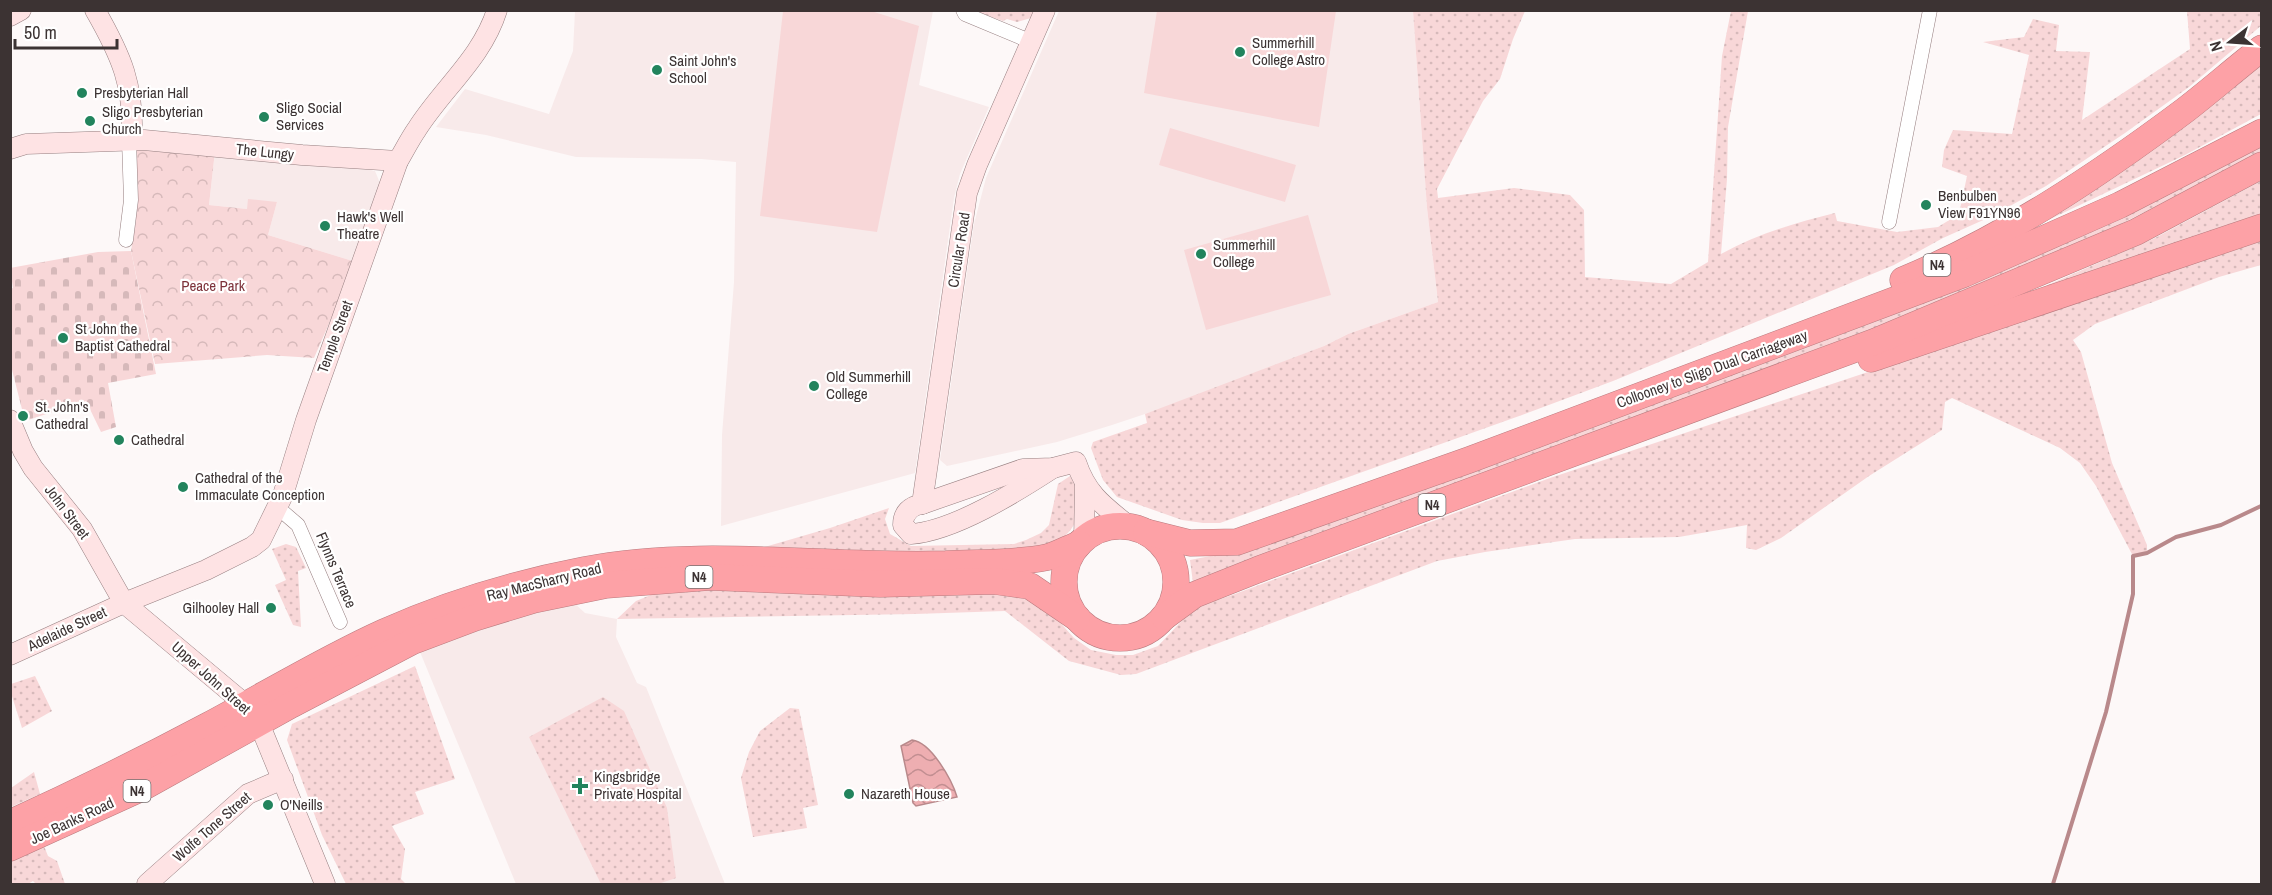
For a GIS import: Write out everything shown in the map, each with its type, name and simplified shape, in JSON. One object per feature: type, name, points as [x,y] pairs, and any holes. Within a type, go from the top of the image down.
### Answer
[{"type":"highway","name":"N4","points":[[1578,419],[1672,373],[1933,267],[1993,236],[2048,204],[2116,159],[2185,110],[2262,48]]},
{"type":"highway","name":"Collooney to Sligo Dual Carriageway","points":[[1138,530],[1190,543],[1237,543],[1469,460],[1964,274],[2120,205],[2262,132]]},
{"type":"highway","name":"Collooney to Sligo Dual Carriageway","points":[[1164,617],[1194,595],[1874,342],[2136,232],[2262,165]]},
{"type":"highway","name":"N4","points":[[1607,440],[1707,413],[2262,227]]},
{"type":"highway","name":"N4","points":[[1138,530],[1113,527],[1097,531],[1081,542],[1070,557],[1065,572],[1064,589],[1068,604],[1089,630],[1104,637],[1121,639],[1137,636],[1152,629],[1164,617]]},
{"type":"highway","points":[[1138,530],[1159,542],[1169,555],[1175,570],[1176,587],[1172,603],[1164,617]]},
{"type":"highway","name":"Ray MacSharry Road","points":[[253,714],[272,689],[385,632],[453,606],[530,582],[585,569],[720,558],[903,565],[1010,561],[1050,556],[1081,542]]},
{"type":"highway","name":"Ray MacSharry Road","points":[[253,714],[413,641],[474,618],[533,600],[606,585],[710,577],[880,584],[994,580],[1030,586],[1077,618]]},
{"type":"highway","name":"Joe Banks Road","points":[[10,823],[253,714]]},
{"type":"highway","name":"Joe Banks Road","points":[[10,848],[142,788],[253,714]]},
{"type":"street","points":[[10,16],[21,10]]},
{"type":"street","points":[[95,10],[115,45],[129,81],[133,109],[130,140],[131,200],[126,240]]},
{"type":"street","name":"Temple Street","points":[[124,603],[206,570],[252,547],[267,531],[283,495],[306,420],[398,161],[417,128],[478,52],[492,28],[497,10]]},
{"type":"street","points":[[963,10],[965,14],[1032,42]]},
{"type":"street","name":"Circular Road","points":[[922,504],[967,193],[977,165],[1046,10]]},
{"type":"street","points":[[1889,222],[1930,10]]},
{"type":"street","name":"The Lungy","points":[[10,149],[26,144],[130,140],[398,161]]},
{"type":"street","name":"John Street","points":[[10,420],[33,468],[82,529],[124,603]]},
{"type":"street","points":[[1053,468],[940,529],[911,534],[903,525],[904,515],[911,507],[1023,469],[1053,468],[1076,462],[1085,485],[1103,506],[1138,530]]},
{"type":"street","points":[[1081,542],[1086,519],[1085,485]]},
{"type":"street","name":"Flynns Terrace","points":[[277,507],[298,525],[340,622]]},
{"type":"street","name":"Adelaide Street","points":[[10,655],[124,603]]},
{"type":"street","name":"Upper John Street","points":[[124,603],[253,714],[281,774],[325,885]]},
{"type":"street","name":"Wolfe Tone Street","points":[[147,885],[248,794],[281,774]]},
{"type":"shaded area","points":[[575,11],[933,11],[919,85],[989,107],[960,174],[954,198],[915,473],[721,526],[722,435],[734,282],[736,162],[701,159],[576,157],[486,135],[436,127],[465,89],[549,114],[573,51]]},
{"type":"shaded area","name":"Summerhill College","points":[[1059,11],[1413,11],[1427,208],[1438,302],[1348,334],[1324,346],[1184,401],[1057,442],[947,466],[940,460],[974,224],[986,178]]},
{"type":"shaded area","points":[[215,151],[358,167],[375,171],[380,183],[356,262],[268,235],[277,202],[247,209],[209,205]]},
{"type":"shaded area","name":"Kingsbridge Private Hospital","points":[[573,602],[585,613],[617,619],[616,637],[637,683],[646,687],[725,884],[516,884],[420,652],[474,630]]},
{"type":"green space","points":[[783,11],[871,11],[919,26],[877,232],[760,216]]},
{"type":"green space","points":[[975,11],[1035,11],[1031,18],[1017,22],[1007,19],[1003,21]]},
{"type":"green space","name":"Summerhill College Astro","points":[[1157,11],[1336,11],[1319,127],[1144,93]]},
{"type":"green space","points":[[1413,11],[1525,11],[1500,79],[1483,101],[1437,189],[1438,198],[1514,188],[1570,195],[1584,210],[1585,277],[1671,284],[1708,262],[1722,56],[1731,11],[1748,11],[1728,127],[1727,179],[1721,254],[1776,230],[1835,213],[1837,221],[1897,232],[1938,227],[1959,214],[1967,176],[1942,167],[1944,150],[1953,130],[2012,134],[2029,55],[1983,42],[2024,37],[2033,19],[2059,25],[2056,51],[2090,52],[2082,120],[2190,49],[2187,11],[2261,11],[2262,25],[2189,87],[2125,133],[2046,186],[1990,217],[1943,238],[1894,265],[1613,381],[1220,523],[1182,520],[1117,497],[1103,480],[1091,448],[1093,442],[1147,423],[1145,414],[1324,346],[1348,334],[1438,302],[1427,208]]},
{"type":"green space","points":[[2261,57],[2261,114],[2185,155],[1983,251]]},
{"type":"green space","points":[[1170,128],[1296,165],[1285,202],[1159,165]]},
{"type":"green space","points":[[2261,141],[2261,153],[2101,234],[1859,337],[1193,583],[1190,560],[1246,549]]},
{"type":"green space","name":"Peace Park","points":[[134,149],[215,151],[209,205],[247,209],[248,199],[277,202],[268,235],[356,262],[314,358],[267,355],[155,364],[131,251],[136,220]]},
{"type":"green space","points":[[2261,181],[2261,218],[1993,309],[2155,238]]},
{"type":"green space","points":[[1308,215],[1331,295],[1206,330],[1184,250]]},
{"type":"green space","points":[[2261,234],[2261,265],[2219,277],[2095,324],[2073,340],[2081,352],[2112,463],[2147,545],[2147,553],[2133,556],[2096,486],[2080,463],[2060,448],[1952,398],[1945,402],[1942,430],[1869,476],[1781,538],[1756,550],[1746,548],[1747,525],[1679,537],[1575,539],[1437,561],[1136,674],[1121,675],[1069,661],[1005,611],[617,619],[636,601],[673,586],[1019,594],[1057,619],[1074,638],[1091,650],[1116,655],[1133,655],[1158,646],[1194,608],[1550,478],[1922,354]]},
{"type":"green space","points":[[131,251],[156,374],[108,383],[116,427],[101,432],[86,401],[25,421],[11,366],[10,289],[13,288],[10,268],[98,252]]},
{"type":"green space","points":[[1070,476],[1076,489],[1078,510],[1071,529],[1057,542],[1026,552],[751,551],[889,508],[885,519],[890,534],[911,546],[1014,544],[1041,533],[1049,525],[1058,484]]},
{"type":"green space","points":[[286,544],[296,547],[306,568],[298,571],[301,627],[293,625],[275,585],[286,580],[272,549]]},
{"type":"green space","points":[[415,666],[455,779],[415,792],[424,814],[392,826],[405,849],[401,879],[406,884],[346,884],[322,835],[287,740],[292,724]]},
{"type":"green space","points":[[35,676],[52,711],[22,728],[11,693],[11,684]]},
{"type":"green space","points":[[603,697],[624,711],[667,808],[676,878],[658,884],[601,884],[529,737]]},
{"type":"green space","points":[[790,708],[799,709],[818,805],[803,808],[807,828],[753,837],[741,778],[749,752],[760,731]]},
{"type":"green space","points":[[34,772],[40,794],[11,807],[11,788]]},
{"type":"green space","points":[[44,846],[48,856],[57,861],[65,884],[36,884],[33,881],[28,884],[11,884],[10,861]]},
{"type":"water","points":[[912,740],[919,742],[933,754],[946,772],[957,797],[916,806],[913,803],[901,746]]},
{"type":"waterway","points":[[2053,884],[2106,712],[2133,594],[2133,556],[2147,553],[2176,537],[2221,525],[2261,506]]},
{"type":"place","name":"Summerhill College Astro","points":[[1240,52]]},
{"type":"place","name":"Saint John's School","points":[[657,70]]},
{"type":"place","name":"Presbyterian Hall","points":[[82,93]]},
{"type":"place","name":"Sligo Social Services","points":[[264,117]]},
{"type":"place","name":"Sligo Presbyterian Church","points":[[90,121]]},
{"type":"place","name":"Benbulben View F91YN96","points":[[1926,205]]},
{"type":"place","name":"Hawk's Well Theatre","points":[[325,226]]},
{"type":"place","name":"Summerhill College","points":[[1201,254]]},
{"type":"place","name":"St John the Baptist Cathedral","points":[[63,338]]},
{"type":"place","name":"Old Summerhill College","points":[[814,386]]},
{"type":"place","name":"St. John's Cathedral","points":[[23,416]]},
{"type":"place","name":"Cathedral","points":[[119,440]]},
{"type":"place","name":"Cathedral of the Immaculate Conception","points":[[183,487]]},
{"type":"place","name":"Gilhooley Hall","points":[[271,608]]},
{"type":"place","name":"Kingsbridge Private Hospital","points":[[580,786]]},
{"type":"place","name":"Nazareth House","points":[[849,794]]},
{"type":"place","name":"O'Neills","points":[[268,805]]}]
